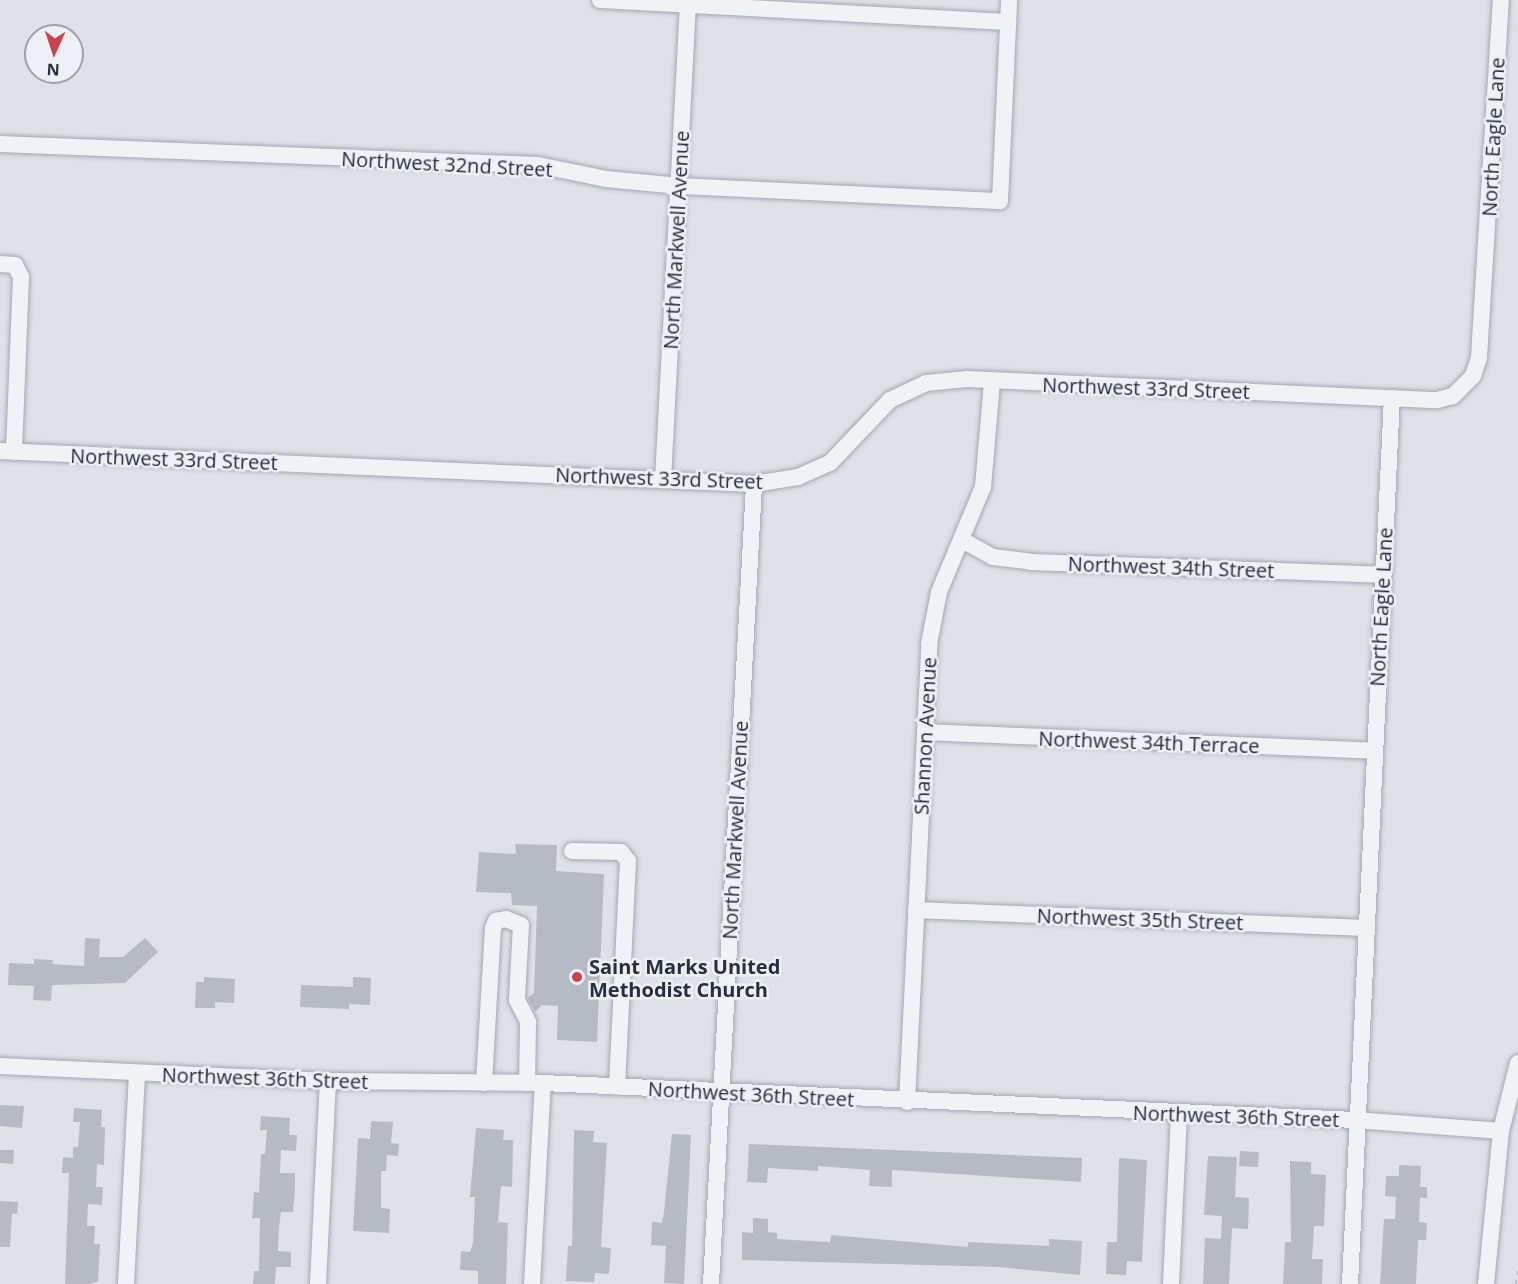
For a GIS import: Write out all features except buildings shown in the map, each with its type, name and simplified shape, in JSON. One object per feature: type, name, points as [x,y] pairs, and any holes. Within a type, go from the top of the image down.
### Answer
[{"type":"street","points":[[600,0],[1008,22],[1009,0]]},
{"type":"street","name":"North Eagle Lane","points":[[1350,1284],[1373,752],[1392,398],[1437,400],[1453,396],[1473,376],[1479,357],[1501,0]]},
{"type":"street","name":"North Markwell Avenue","points":[[663,480],[688,3]]},
{"type":"street","name":"Northwest 32nd Street","points":[[0,144],[538,165],[606,179],[680,186],[1000,201],[1008,22]]},
{"type":"street","points":[[0,264],[15,265],[21,277],[7,452]]},
{"type":"street","name":"Northwest 33rd Street","points":[[7,452],[754,484],[798,477],[830,463],[890,400],[926,383],[992,381],[1392,398]]},
{"type":"street","name":"Shannon Avenue","points":[[907,1102],[925,732],[934,613],[947,572],[964,541],[983,487],[992,381]]},
{"type":"street","name":"North Markwell Avenue","points":[[711,1284],[754,484]]},
{"type":"street","name":"Northwest 34th Street","points":[[964,541],[993,557],[1030,562],[1382,574]]},
{"type":"street","name":"Northwest 34th Terrace","points":[[925,732],[1373,752]]},
{"type":"street","points":[[572,851],[621,852],[628,861],[617,1087]]},
{"type":"street","name":"Northwest 35th Street","points":[[916,910],[1365,927]]},
{"type":"street","points":[[484,1083],[493,928],[496,921],[506,919],[521,925],[517,1000],[528,1022],[535,1083],[532,1284]]},
{"type":"street","points":[[1486,1284],[1501,1131],[1518,1063]]},
{"type":"street","name":"Northwest 36th Street","points":[[0,1066],[137,1075],[328,1081],[535,1083],[1179,1115],[1356,1120],[1501,1131]]},
{"type":"street","points":[[126,1284],[137,1075]]},
{"type":"street","points":[[318,1284],[328,1081]]},
{"type":"street","points":[[1171,1284],[1179,1115]]},
{"type":"path","points":[[1516,1284],[1518,1269]]},
{"type":"place","name":"Saint Marks United Methodist Church","points":[[577,977]]}]
